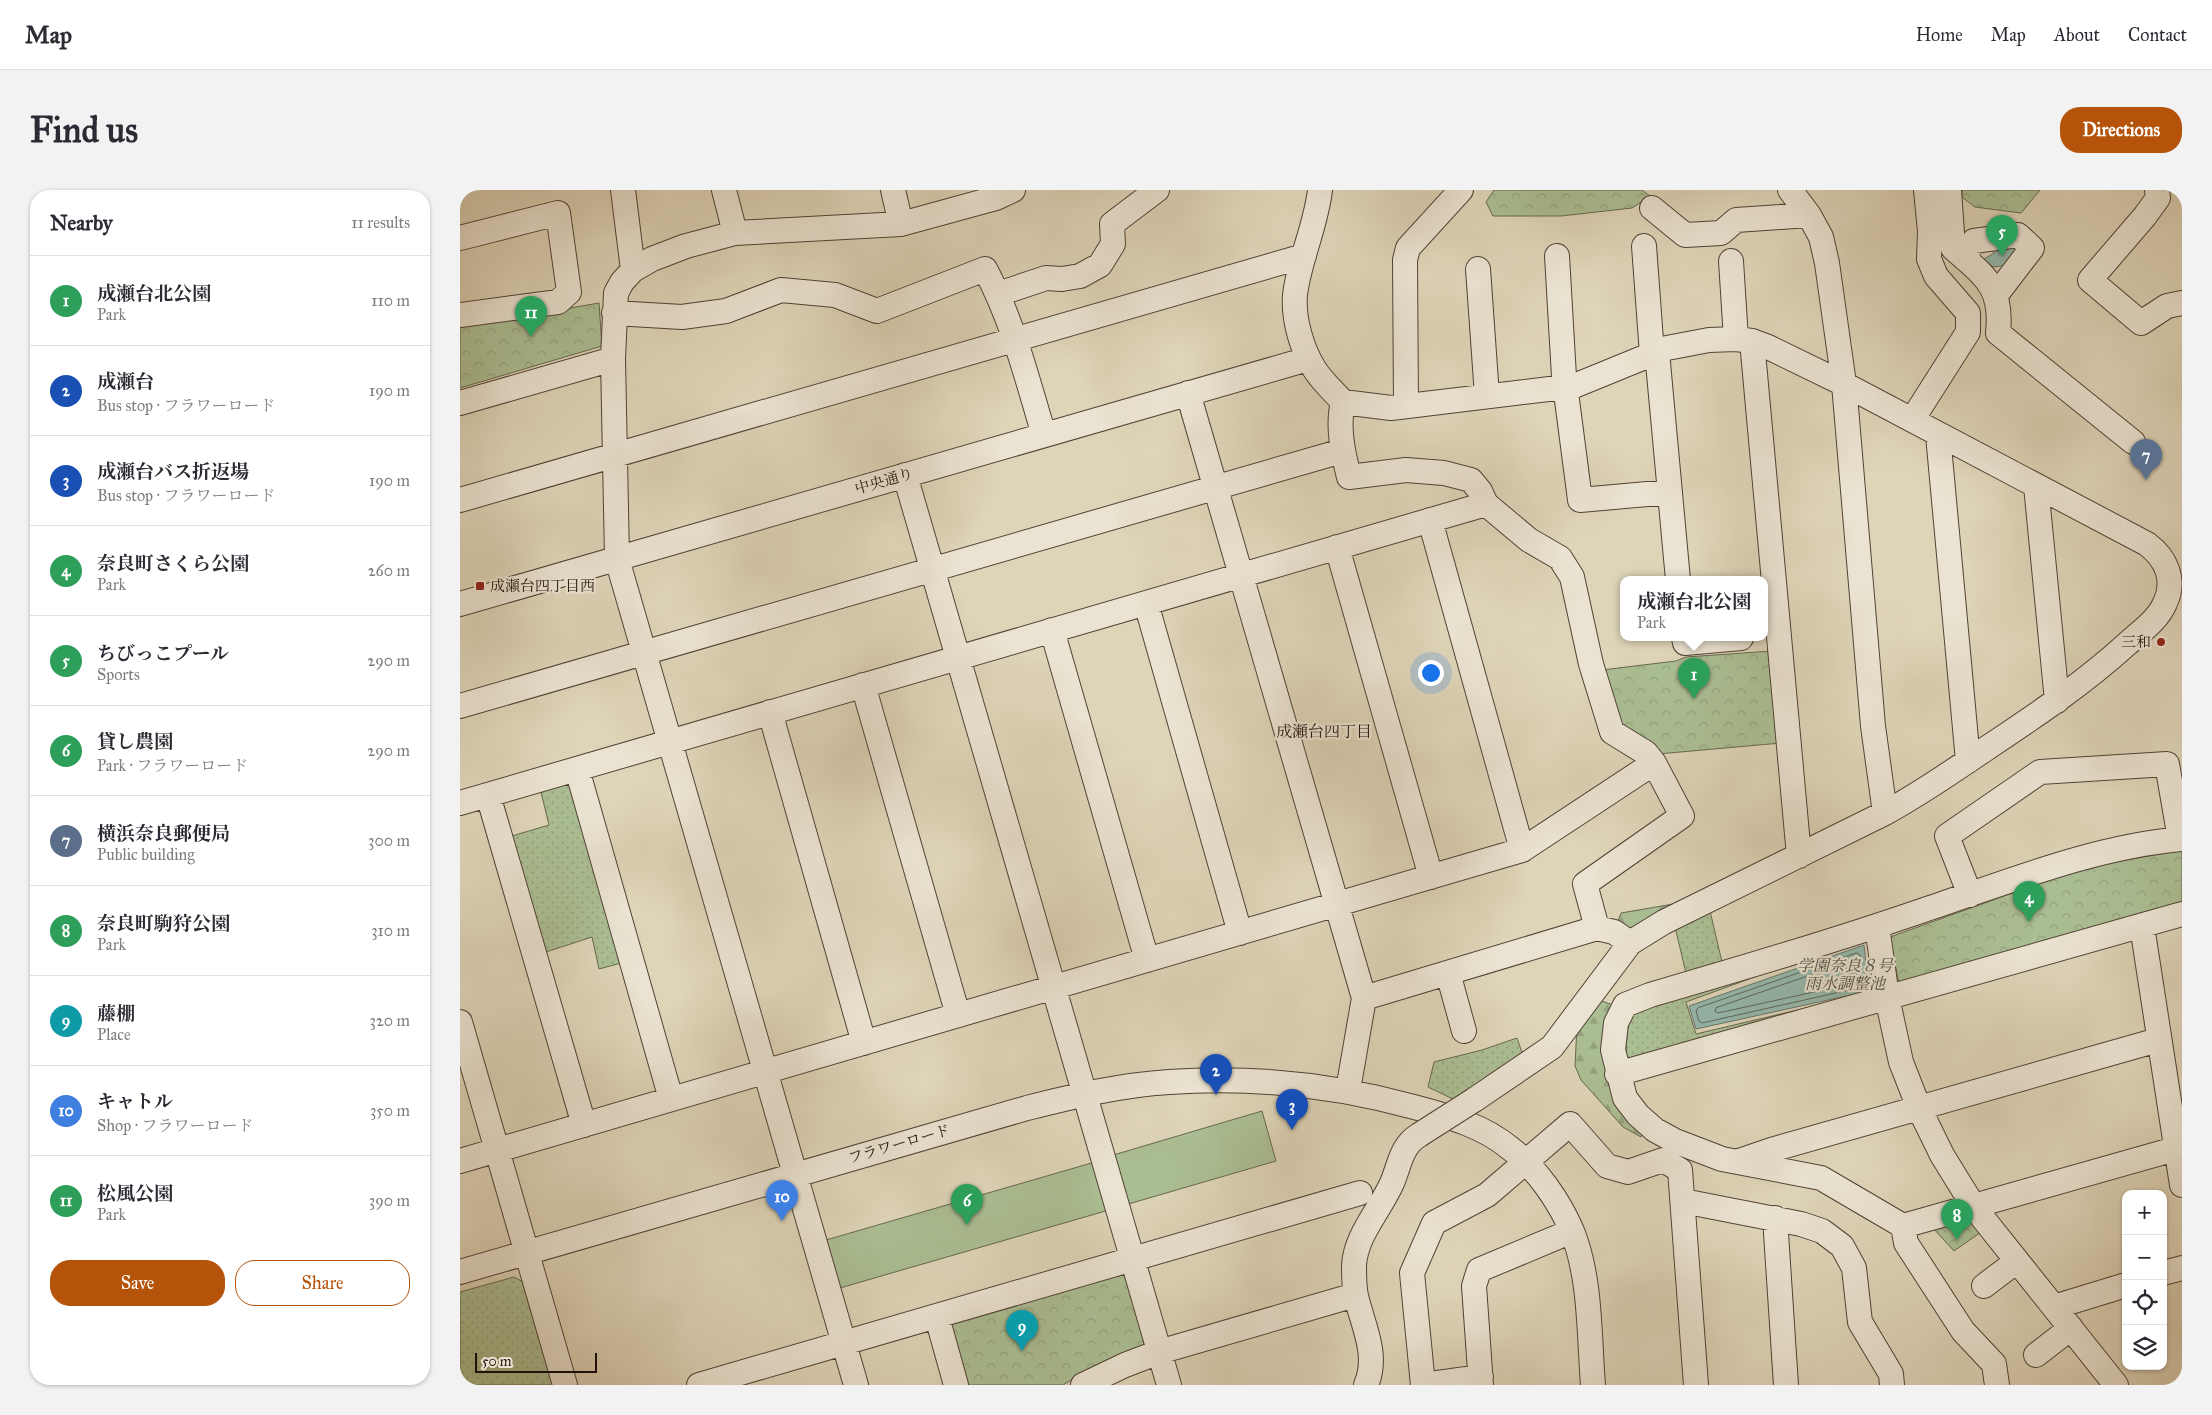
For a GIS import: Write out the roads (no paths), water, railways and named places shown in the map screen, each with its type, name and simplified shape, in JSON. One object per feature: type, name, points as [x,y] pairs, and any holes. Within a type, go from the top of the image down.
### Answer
[{"type":"street","points":[[623,190],[633,270]]},
{"type":"street","points":[[724,190],[735,233]]},
{"type":"street","points":[[893,190],[901,224]]},
{"type":"street","points":[[856,1385],[617,559],[613,359],[616,293],[622,282],[633,270],[652,259],[686,246],[735,233],[901,224],[996,198],[1013,190]]},
{"type":"street","points":[[998,294],[1046,278],[1062,279],[1080,276],[1100,265],[1113,244],[1112,224],[1157,190]]},
{"type":"street","points":[[1320,190],[1317,211],[1295,296],[1298,324],[1308,358],[1316,371],[1343,402],[1391,408],[1574,386],[1655,353],[1685,343],[1744,340],[1768,347],[1844,384],[2147,544],[2157,552],[2176,576],[2165,604],[2157,615],[2102,667],[2057,701],[1911,799],[1664,922],[1630,943],[1552,1047],[1408,1142],[1392,1183],[1366,1229],[1354,1264],[1355,1295],[1366,1326],[1372,1358],[1370,1375],[1366,1385]]},
{"type":"street","points":[[1406,406],[1406,260],[1408,248],[1461,190]]},
{"type":"street","points":[[1790,190],[1809,215],[1821,237],[1827,263],[1844,384],[1873,726],[1885,813]]},
{"type":"street","points":[[1912,420],[1968,332],[1968,313],[1936,276],[1929,259],[1930,231],[1926,190]]},
{"type":"street","points":[[1949,190],[1953,248],[1984,276],[1996,295],[2000,316],[1998,333],[2134,442]]},
{"type":"street","points":[[2158,190],[2158,198],[2146,216],[2090,280],[2141,323],[2167,306],[2182,303]]},
{"type":"street","points":[[1652,208],[1685,235],[1721,234],[1736,220],[1809,215]]},
{"type":"street","points":[[460,238],[558,213],[569,292],[558,302],[460,315]]},
{"type":"street","points":[[1964,258],[1974,241],[2018,235],[2032,248],[1996,295]]},
{"type":"street","points":[[1644,246],[1678,576]]},
{"type":"street","points":[[460,500],[1304,256]]},
{"type":"street","points":[[1557,256],[1562,356],[1580,500],[1670,492]]},
{"type":"street","points":[[1731,261],[1744,340],[1766,576]]},
{"type":"street","points":[[614,313],[682,317],[726,311],[781,290],[835,295],[877,311],[985,269],[998,294],[1015,340],[1044,435]]},
{"type":"street","points":[[1478,269],[1487,396]]},
{"type":"street","name":"中央通り","points":[[460,604],[1308,358]]},
{"type":"street","points":[[460,403],[613,359]]},
{"type":"street","points":[[1188,393],[1364,998],[1348,1090]]},
{"type":"street","points":[[1343,402],[1340,412],[1342,451],[1349,477],[1406,470],[1444,474],[1471,480],[1480,491],[1486,504],[1530,540],[1560,558],[1572,577],[1591,664],[1612,732],[1646,753],[1654,763],[1682,816],[1585,884],[1597,928]]},
{"type":"street","points":[[1938,435],[1968,761]]},
{"type":"street","points":[[460,706],[1342,451]]},
{"type":"street","points":[[905,475],[1169,1385]]},
{"type":"street","points":[[2036,486],[2057,701]]},
{"type":"street","points":[[460,803],[1486,504]]},
{"type":"street","points":[[1430,520],[1522,850]]},
{"type":"street","points":[[1337,547],[1431,877]]},
{"type":"street","points":[[1768,602],[1799,856]]},
{"type":"street","points":[[1146,603],[1240,932]]},
{"type":"street","points":[[1052,630],[1147,960]]},
{"type":"street","points":[[1685,641],[1685,643],[1707,641]]},
{"type":"street","points":[[863,685],[958,1015]]},
{"type":"street","points":[[770,712],[864,1043]]},
{"type":"street","points":[[460,1161],[1522,850],[1654,763]]},
{"type":"street","points":[[1970,895],[1948,836],[2040,772],[2167,764],[2181,839],[2088,856],[1970,895],[1876,926],[1650,995],[1625,1005],[1616,1023],[1613,1050],[1617,1074],[1625,1098],[1638,1115],[1654,1130],[1696,1150],[1722,1159],[1821,1178],[1903,1226],[2179,1148]]},
{"type":"street","points":[[577,769],[671,1099]]},
{"type":"street","points":[[488,795],[584,1124]]},
{"type":"street","points":[[1617,1074],[2182,914]]},
{"type":"street","points":[[1876,926],[1887,997],[1901,1062],[1919,1108],[1942,1155],[1974,1207],[2116,1385]]},
{"type":"street","points":[[2142,926],[2158,1040],[2179,1148],[2182,1185]]},
{"type":"street","points":[[1364,998],[1597,928],[1614,932],[1630,943]]},
{"type":"street","points":[[1448,973],[1464,1030]]},
{"type":"street","points":[[460,1022],[565,1385]]},
{"type":"street","points":[[1739,1162],[1771,1150],[2158,1040]]},
{"type":"street","name":"フラワーロード","points":[[460,1272],[795,1174],[1084,1093],[1151,1083],[1210,1080],[1258,1081],[1348,1090],[1419,1108],[1468,1124],[1494,1136],[1526,1161],[1550,1191],[1572,1231],[1582,1263],[1593,1385]]},
{"type":"street","points":[[1572,1231],[1479,1270],[1474,1286],[1481,1381],[1423,1385],[1412,1273],[1434,1223],[1487,1195],[1570,1124],[1607,1166],[1628,1172],[1663,1160],[1680,1170],[1696,1385]]},
{"type":"street","points":[[698,1385],[754,1378],[843,1342],[937,1317],[1360,1193]]},
{"type":"street","points":[[1683,1201],[1775,1218],[1822,1231],[1842,1246],[1854,1268],[1860,1322],[1891,1374],[1892,1385]]},
{"type":"street","points":[[1775,1218],[1786,1385]]},
{"type":"street","points":[[1903,1226],[1906,1243],[1963,1331],[1994,1364],[1997,1385]]},
{"type":"street","points":[[1984,1286],[2017,1261]]},
{"type":"street","points":[[2167,1273],[2182,1268]]},
{"type":"street","points":[[2054,1307],[2122,1286]]},
{"type":"street","points":[[1083,1385],[1125,1364],[1159,1352],[1355,1295]]},
{"type":"street","points":[[937,1317],[956,1385]]},
{"type":"street","points":[[2036,1356],[2071,1328]]},
{"type":"water","points":[[2016,244],[2017,254],[2008,265],[1993,267],[1984,259],[1994,253],[1993,248]]},
{"type":"water","name":"学園奈良８号 雨水調整池","points":[[1864,945],[1869,991],[1696,1029],[1689,1006]]},
{"type":"place","name":"ちびっこプール","points":[[2002,256]]},
{"type":"place","name":"松風公園","points":[[531,337]]},
{"type":"place","name":"横浜奈良郵便局","points":[[2146,480]]},
{"type":"place","name":"成瀬台四丁目西","points":[[480,586]]},
{"type":"place","name":"三和","points":[[2161,642]]},
{"type":"place","name":"成瀬台北公園","points":[[1694,699]]},
{"type":"place","name":"奈良町さくら公園","points":[[2029,922]]},
{"type":"place","name":"成瀬台","points":[[1216,1095]]},
{"type":"place","name":"成瀬台バス折返場","points":[[1292,1130]]},
{"type":"place","name":"キャトル","points":[[782,1221]]},
{"type":"place","name":"貸し農園","points":[[967,1225]]},
{"type":"place","name":"奈良町駒狩公園","points":[[1957,1240]]},
{"type":"place","name":"藤棚","points":[[1022,1351]]},
{"type":"district","name":"成瀬台四丁目","points":[[1324,731]]}]
